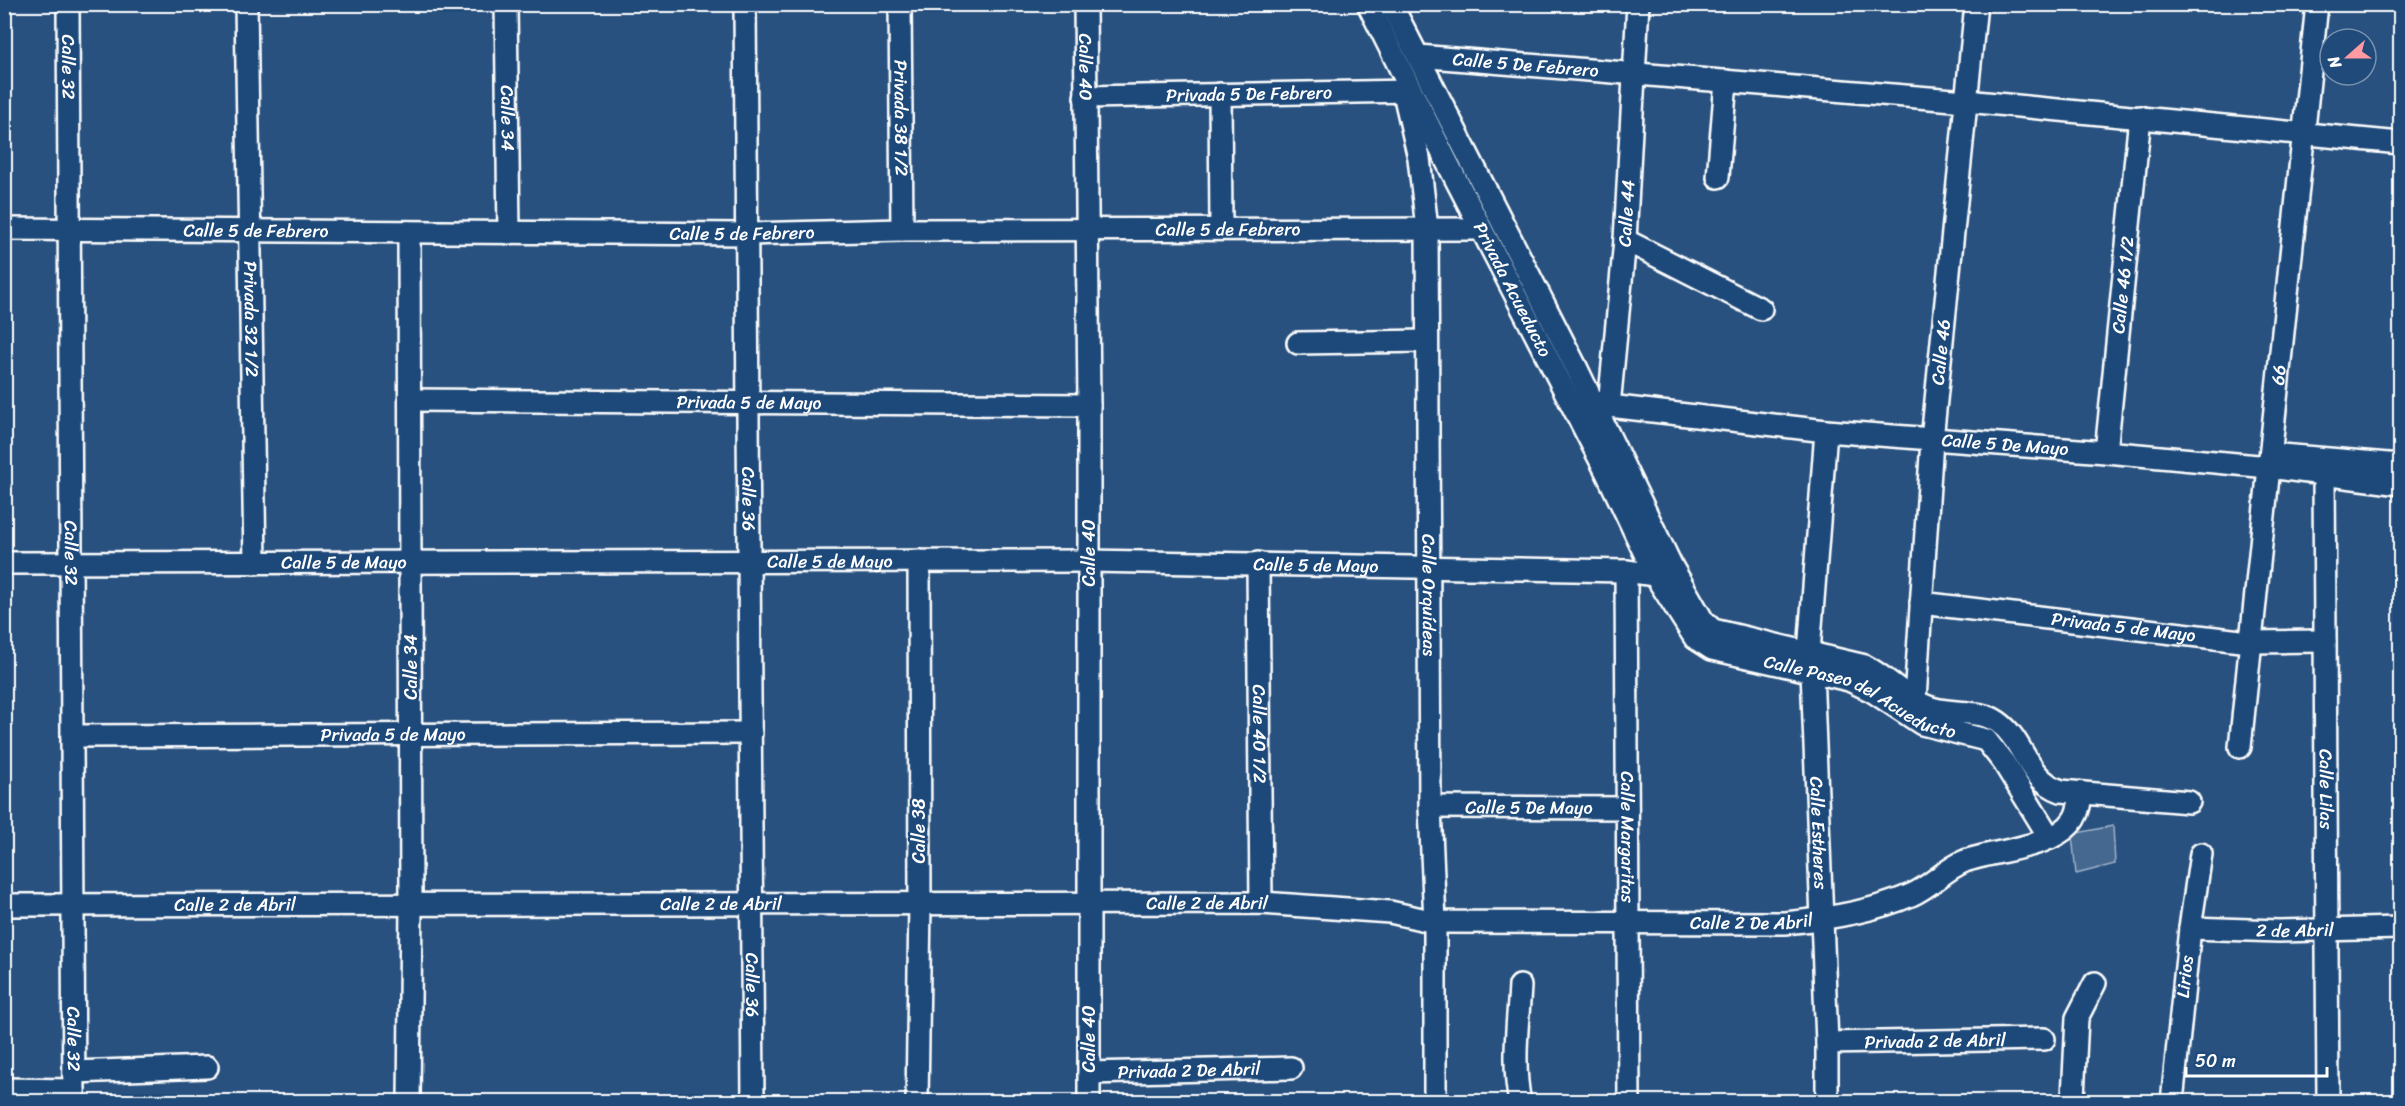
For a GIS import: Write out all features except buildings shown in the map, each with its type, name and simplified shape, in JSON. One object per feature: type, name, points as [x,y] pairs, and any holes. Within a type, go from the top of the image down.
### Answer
[{"type":"street","name":"Calle 32","points":[[68,4],[74,1088]]},
{"type":"street","name":"Privada 32 1/2","points":[[246,4],[255,563]]},
{"type":"street","name":"Calle 34","points":[[506,4],[509,233]]},
{"type":"street","name":"Calle 36","points":[[745,4],[753,1101]]},
{"type":"street","name":"Privada 38 1/2","points":[[900,4],[902,230]]},
{"type":"street","name":"Calle 40","points":[[1085,4],[1089,405],[1089,1101]]},
{"type":"street","name":"Privada Acueducto","points":[[1368,4],[1407,91],[1457,160],[1604,411],[1664,571]]},
{"type":"street","name":"Privada Acueducto","points":[[1392,4],[1418,56],[1480,229],[1607,473],[1664,571]]},
{"type":"street","name":"Calle 44","points":[[1604,411],[1625,240],[1638,4]]},
{"type":"street","name":"Calle 46","points":[[1915,699],[1932,440],[1976,4]]},
{"type":"street","name":"66","points":[[2240,747],[2249,642],[2317,4]]},
{"type":"street","name":"Calle 5 De Febrero","points":[[1418,56],[1966,100],[2302,135]]},
{"type":"street","points":[[1718,177],[1726,81]]},
{"type":"street","name":"Privada 5 De Febrero","points":[[1085,97],[1407,91]]},
{"type":"street","name":"Calle Orquídeas","points":[[1407,91],[1427,229],[1430,807],[1435,922],[1435,1101]]},
{"type":"street","points":[[1220,94],[1221,230]]},
{"type":"street","name":"Calle 46 1/2","points":[[2106,452],[2140,117]]},
{"type":"street","points":[[2302,135],[2400,143]]},
{"type":"street","name":"Calle 5 de Febrero","points":[[4,229],[747,234],[902,230],[1480,229]]},
{"type":"street","name":"Calle 34","points":[[409,232],[411,734],[409,1101]]},
{"type":"street","points":[[1625,240],[1761,309]]},
{"type":"street","points":[[1298,343],[1427,341]]},
{"type":"street","name":"Privada 5 de Mayo","points":[[410,400],[1089,405]]},
{"type":"street","name":"Calle 5 De Mayo","points":[[1604,411],[1932,440],[2270,460],[2324,476],[2400,484]]},
{"type":"street","name":"Calle Estheres","points":[[1826,431],[1811,662],[1827,1043],[1827,1101]]},
{"type":"street","points":[[2270,460],[2400,465]]},
{"type":"street","name":"Calle Lilas","points":[[2324,476],[2328,1101]]},
{"type":"street","name":"Calle 38","points":[[917,1101],[920,904],[919,561]]},
{"type":"street","name":"Calle 5 de Mayo","points":[[4,563],[1089,561],[1664,571]]},
{"type":"street","name":"Calle 40 1/2","points":[[1258,563],[1261,903]]},
{"type":"street","name":"Calle Margaritas","points":[[1626,571],[1629,1101]]},
{"type":"street","name":"Calle Paseo del Acueducto","points":[[1664,571],[1695,638],[1703,645],[1811,662],[1865,666],[1882,674],[1926,706],[1996,720],[2005,728],[2042,782],[2061,791],[2081,793]]},
{"type":"street","name":"Privada 5 de Mayo","points":[[1921,603],[2249,642],[2325,641]]},
{"type":"street","name":"Calle Paseo del Acueducto","points":[[1811,662],[1872,691],[1922,724],[1986,740],[2004,764],[2050,838]]},
{"type":"street","name":"Privada 5 de Mayo","points":[[72,736],[751,733]]},
{"type":"street","points":[[2050,838],[2072,822],[2078,813],[2081,793],[2188,802]]},
{"type":"street","name":"Calle 5 De Mayo","points":[[1430,807],[1627,808]]},
{"type":"street","name":"Calle 2 De Abril","points":[[1435,922],[1628,924],[1785,923],[1821,920],[1912,895],[1951,867],[1965,861],[2050,838]]},
{"type":"street","name":"Lirios","points":[[2172,1101],[2190,928],[2201,854]]},
{"type":"street","name":"Calle 2 de Abril","points":[[4,905],[1261,903],[1390,912],[1435,922]]},
{"type":"street","name":"2 de Abril","points":[[2190,928],[2278,931],[2400,928]]},
{"type":"street","points":[[2070,1101],[2073,1097],[2077,1018],[2095,983]]},
{"type":"street","points":[[1520,986],[1517,1089],[1520,1101]]},
{"type":"street","name":"Privada 2 de Abril","points":[[1827,1043],[2044,1039]]},
{"type":"street","points":[[4,1089],[74,1088],[207,1067]]},
{"type":"street","name":"Privada 2 De Abril","points":[[1089,1073],[1291,1068]]},
{"type":"shaded area","points":[[2113,826],[2115,864],[2076,874],[2072,834]]}]
